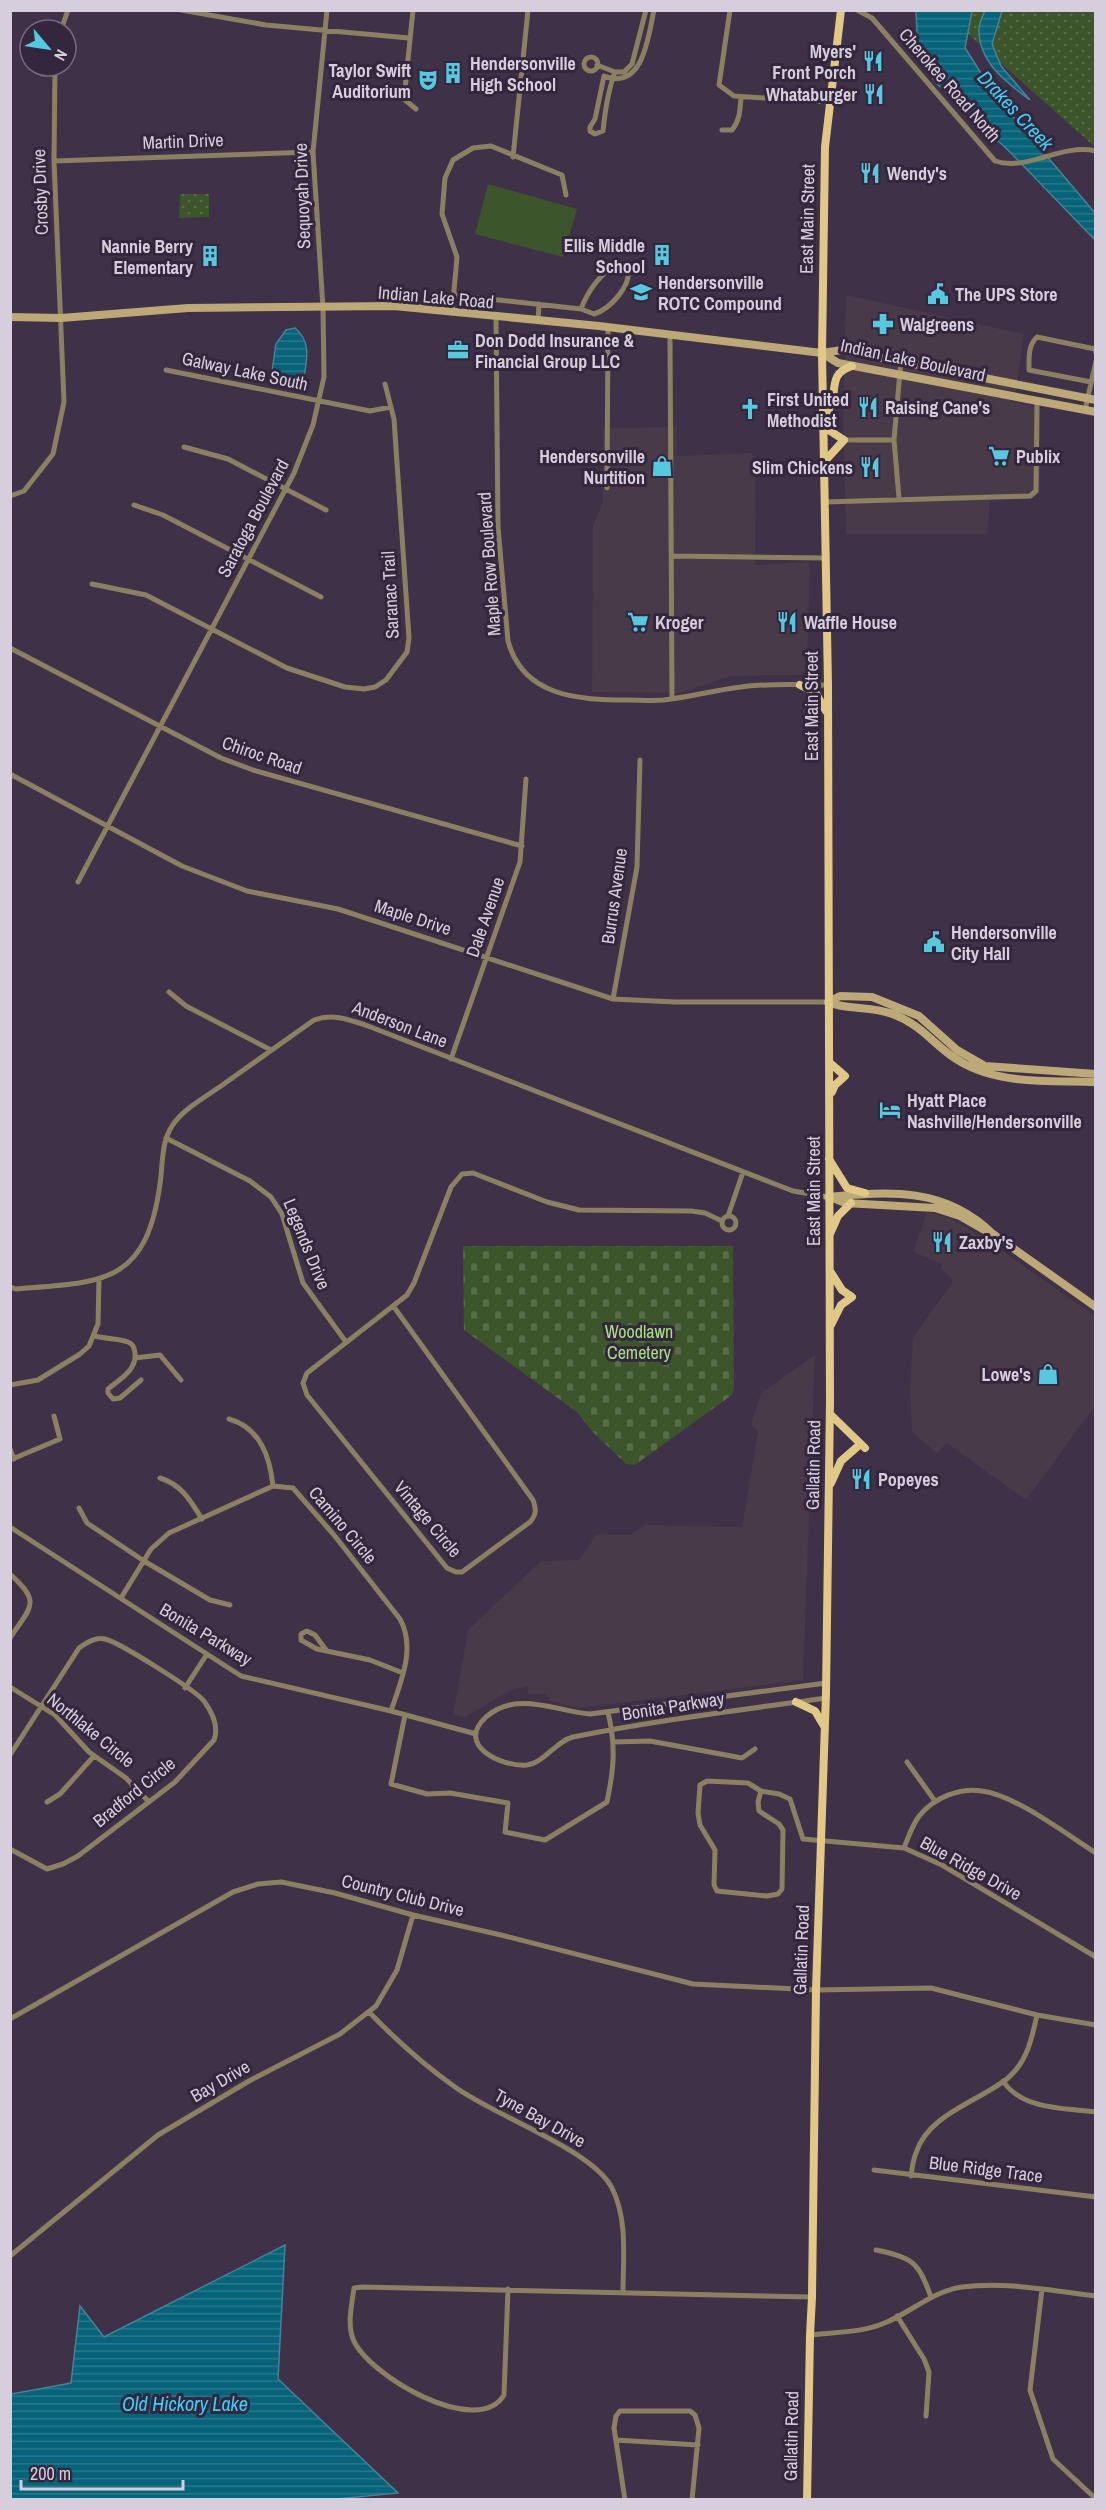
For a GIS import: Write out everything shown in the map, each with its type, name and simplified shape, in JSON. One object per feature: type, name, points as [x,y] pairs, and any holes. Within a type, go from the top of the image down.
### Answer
[{"type":"main road","name":"East Main Street","points":[[830,1402],[828,685],[822,353],[825,166],[829,102],[841,10]]},
{"type":"main road","points":[[824,462],[844,440],[824,424],[832,403],[837,375],[843,369],[852,366]]},
{"type":"main road","points":[[800,685],[815,693],[828,715]]},
{"type":"main road","points":[[830,1063],[845,1076],[835,1085],[830,1098]]},
{"type":"main road","points":[[829,1158],[847,1188],[865,1193]]},
{"type":"main road","points":[[829,1237],[838,1216],[851,1203]]},
{"type":"main road","points":[[829,1270],[842,1290],[852,1297],[841,1305],[830,1328]]},
{"type":"main road","name":"Gallatin Road","points":[[807,2499],[816,1990],[826,1698],[830,1402]]},
{"type":"main road","points":[[829,1489],[841,1461],[861,1448],[830,1414]]},
{"type":"main road","points":[[796,1702],[815,1711],[825,1727]]},
{"type":"street","points":[[182,10],[266,25],[409,38]]},
{"type":"street","name":"Sequoyah Drive","points":[[323,308],[313,152],[327,10]]},
{"type":"street","points":[[413,10],[404,99],[416,109]]},
{"type":"street","points":[[513,157],[528,10]]},
{"type":"street","points":[[730,10],[719,85],[734,96],[829,102]]},
{"type":"street","name":"Cherokee Road North","points":[[857,10],[872,18],[995,161],[1016,164],[1069,149],[1084,148],[1095,151]]},
{"type":"street","points":[[653,14],[641,47],[632,64],[624,72],[595,68],[612,80],[622,80],[631,76],[639,66],[641,47],[646,13],[653,14]]},
{"type":"street","points":[[607,69],[595,119],[590,127],[590,131],[595,134],[603,131],[605,110],[615,72]]},
{"type":"street","name":"Crosby Drive","points":[[10,496],[24,491],[52,454],[59,432],[64,402],[54,161],[55,78]]},
{"type":"street","points":[[722,130],[732,130],[736,125],[741,97]]},
{"type":"street","points":[[452,313],[457,257],[442,214],[447,170],[453,160],[473,148],[491,146],[513,157],[562,175],[566,195]]},
{"type":"street","name":"Martin Drive","points":[[54,161],[313,152]]},
{"type":"street","points":[[454,295],[581,309],[594,314],[604,311],[629,281],[630,273],[627,266],[618,262],[610,267],[591,288],[581,309]]},
{"type":"street","points":[[538,321],[539,304]]},
{"type":"street","name":"Indian Lake Road","points":[[10,317],[61,318],[188,308],[394,306],[608,327],[822,353]]},
{"type":"street","name":"Saratoga Boulevard","points":[[78,882],[305,450],[324,377],[323,308]]},
{"type":"street","name":"Maple Row Boulevard","points":[[496,317],[498,527],[505,618],[512,655],[519,668],[532,681],[559,694],[612,700],[672,699],[749,686],[828,685]]},
{"type":"street","points":[[607,488],[608,327]]},
{"type":"street","points":[[670,335],[672,699]]},
{"type":"street","points":[[1091,382],[1029,370],[1029,353],[1032,341],[1037,337],[1095,349],[1095,353]]},
{"type":"street","name":"Indian Lake Boulevard","points":[[822,353],[842,350],[901,360],[1091,400]]},
{"type":"street","name":"Indian Lake Boulevard","points":[[822,353],[838,363],[1095,412]]},
{"type":"street","points":[[898,498],[894,440],[901,360]]},
{"type":"street","points":[[1085,410],[1091,400],[1091,382],[1095,361]]},
{"type":"street","name":"Galway Lake South","points":[[166,370],[370,411],[391,407]]},
{"type":"street","points":[[969,388],[970,376]]},
{"type":"street","name":"Saranac Trail","points":[[92,584],[146,595],[287,668],[345,687],[364,689],[375,687],[394,672],[407,652],[409,638],[394,419],[385,384]]},
{"type":"street","points":[[825,502],[898,498],[1030,496],[1036,490],[1037,401]]},
{"type":"street","points":[[844,440],[894,440]]},
{"type":"street","points":[[184,447],[228,459],[326,510]]},
{"type":"street","points":[[134,505],[163,515],[321,597]]},
{"type":"street","points":[[671,556],[826,558]]},
{"type":"street","name":"Chiroc Road","points":[[10,648],[159,727],[253,771],[522,846]]},
{"type":"street","name":"Burrus Avenue","points":[[614,999],[637,867],[640,760]]},
{"type":"street","name":"Maple Drive","points":[[10,774],[182,866],[247,891],[338,909],[614,999],[675,1002],[828,1002]]},
{"type":"street","name":"Dale Avenue","points":[[451,1059],[520,862],[526,780]]},
{"type":"street","points":[[169,992],[186,1006],[271,1050]]},
{"type":"street","points":[[828,1002],[840,996],[872,997],[917,1020],[955,1054],[985,1066],[1039,1076],[1095,1082]]},
{"type":"street","name":"Anderson Lane","points":[[165,1138],[172,1126],[195,1104],[314,1020],[324,1016],[345,1018],[793,1191],[828,1197]]},
{"type":"street","points":[[1039,1076],[1095,1074]]},
{"type":"street","points":[[10,1287],[16,1289],[85,1284],[118,1272],[138,1253],[150,1228],[158,1197],[165,1138]]},
{"type":"street","name":"Legends Drive","points":[[165,1138],[250,1180],[272,1197],[282,1214],[303,1283],[346,1342]]},
{"type":"street","points":[[728,1216],[736,1220],[733,1228],[725,1228],[722,1221],[728,1216],[743,1172]]},
{"type":"street","name":"Vintage Circle","points":[[394,1307],[533,1500],[535,1506],[535,1517],[530,1522],[466,1570],[456,1572],[447,1568],[307,1395],[303,1383],[307,1373],[402,1300],[414,1283],[454,1181],[466,1173],[473,1173],[547,1202],[573,1209],[691,1211],[705,1213],[722,1221]]},
{"type":"street","points":[[828,1197],[889,1192],[921,1196],[953,1204],[981,1222],[993,1234]]},
{"type":"street","points":[[828,1197],[851,1203],[935,1208],[960,1216],[993,1234],[1095,1306]]},
{"type":"street","points":[[10,1385],[38,1380],[80,1354],[95,1336],[98,1324],[99,1279]]},
{"type":"street","points":[[95,1336],[131,1343],[135,1358],[131,1369],[108,1389],[113,1399],[120,1398],[141,1380]]},
{"type":"street","points":[[135,1358],[160,1355],[181,1380]]},
{"type":"street","points":[[10,1449],[12,1460],[60,1439],[54,1416]]},
{"type":"street","points":[[121,1598],[151,1550],[169,1533],[273,1486],[270,1460],[262,1444],[238,1422],[229,1419]]},
{"type":"street","points":[[160,1478],[173,1482],[185,1492],[202,1519]]},
{"type":"street","name":"Camino Circle","points":[[273,1486],[293,1488],[334,1535],[400,1619],[406,1630],[408,1647],[392,1711]]},
{"type":"street","points":[[80,1508],[87,1523],[144,1561],[210,1600],[230,1605]]},
{"type":"street","name":"Bonita Parkway","points":[[10,1527],[240,1676],[405,1714],[476,1734]]},
{"type":"street","points":[[10,1574],[28,1590],[31,1600],[29,1608],[10,1638]]},
{"type":"street","points":[[326,1650],[310,1632],[301,1634],[301,1640],[305,1643],[326,1650],[370,1660],[403,1673]]},
{"type":"street","name":"Bradford Circle","points":[[10,1755],[79,1648],[91,1640],[103,1638],[124,1646],[203,1700],[217,1732],[214,1740],[175,1782],[78,1856],[47,1869],[10,1849]]},
{"type":"street","points":[[185,1688],[207,1654]]},
{"type":"street","name":"Bonita Parkway","points":[[826,1683],[590,1714],[522,1702],[501,1706],[478,1725],[477,1745],[487,1754],[507,1764],[528,1765],[570,1738],[826,1698]]},
{"type":"street","name":"Northlake Circle","points":[[10,1687],[55,1715],[71,1735],[94,1756],[126,1778],[148,1802]]},
{"type":"street","points":[[405,1714],[391,1784],[427,1794],[450,1793],[508,1803],[505,1832],[545,1840],[607,1802],[615,1766],[608,1712]]},
{"type":"street","points":[[613,1742],[650,1741],[742,1758],[754,1749]]},
{"type":"street","points":[[47,1802],[60,1794],[94,1756]]},
{"type":"street","points":[[907,1762],[935,1801]]},
{"type":"street","points":[[761,1791],[758,1802],[759,1811],[779,1824],[783,1830],[782,1889],[778,1894],[767,1896],[717,1891],[714,1885],[715,1850],[700,1825],[700,1785],[707,1781],[748,1783],[761,1791],[779,1794],[790,1799],[803,1839],[821,1842]]},
{"type":"street","points":[[904,1848],[919,1816],[935,1801],[963,1792],[981,1790],[1029,1810],[1095,1853]]},
{"type":"street","name":"Blue Ridge Drive","points":[[821,1842],[904,1848],[942,1864],[1095,1957]]},
{"type":"street","name":"Country Club Drive","points":[[10,2019],[233,1892],[258,1884],[281,1882],[335,1893],[413,1915],[693,1984],[816,1990],[931,1988],[1037,2015],[1095,2025]]},
{"type":"street","name":"Bay Drive","points":[[10,2256],[158,2136],[249,2081],[331,2039],[369,2012],[376,2006],[397,1970],[413,1915]]},
{"type":"street","name":"Tyne Bay Drive","points":[[369,2012],[392,2035],[456,2088],[574,2153],[597,2169],[611,2185],[618,2201],[623,2228],[623,2292]]},
{"type":"street","points":[[910,2176],[916,2151],[927,2135],[949,2114],[1009,2077],[1029,2048],[1037,2015]]},
{"type":"street","points":[[1003,2081],[1013,2092],[1029,2103],[1095,2112]]},
{"type":"street","name":"Blue Ridge Trace","points":[[874,2170],[1095,2197]]},
{"type":"street","points":[[876,2250],[910,2261],[921,2270],[931,2297]]},
{"type":"street","points":[[810,2335],[864,2329],[887,2322],[931,2297],[961,2287],[1016,2286],[1095,2296]]},
{"type":"street","points":[[508,2289],[504,2395],[499,2404],[477,2409],[452,2407],[418,2396],[376,2368],[364,2356],[353,2338],[350,2318],[354,2288],[508,2289],[812,2296]]},
{"type":"street","points":[[1042,2289],[1030,2390],[1053,2459],[1095,2499]]},
{"type":"street","points":[[897,2316],[924,2359],[929,2372],[926,2416]]},
{"type":"street","points":[[625,2499],[614,2422],[620,2411],[690,2411],[695,2415],[699,2428],[692,2499]]},
{"type":"street","points":[[616,2440],[698,2445]]},
{"type":"shaded area","points":[[846,295],[1024,334],[1014,402],[1040,408],[1040,493],[1032,499],[990,501],[987,534],[846,534],[843,405]]},
{"type":"shaded area","points":[[676,427],[676,456],[751,453],[756,458],[755,565],[810,562],[807,669],[800,675],[731,676],[681,693],[592,692],[593,525],[603,502],[603,428]]},
{"type":"shaded area","points":[[927,1212],[950,1218],[984,1238],[1095,1316],[1095,1406],[1026,1500],[947,1443],[937,1453],[912,1432],[910,1390],[913,1338],[953,1281],[941,1268],[942,1264],[913,1252]]},
{"type":"shaded area","points":[[815,1355],[803,1680],[579,1708],[550,1701],[546,1694],[528,1694],[528,1686],[511,1690],[466,1717],[453,1715],[468,1630],[541,1561],[579,1560],[597,1534],[630,1535],[645,1525],[742,1527],[758,1432],[751,1425],[761,1393]]},
{"type":"green space","points":[[942,11],[1095,11],[1095,147]]},
{"type":"green space","points":[[488,184],[577,209],[563,257],[475,234]]},
{"type":"green space","points":[[180,194],[209,194],[209,217],[179,218]]},
{"type":"green space","name":"Woodlawn Cemetery","points":[[463,1246],[733,1246],[734,1389],[732,1395],[635,1465],[626,1464],[592,1431],[577,1412],[464,1330]]},
{"type":"water","points":[[985,10],[1002,11],[992,44],[1001,66],[1030,100],[1003,79],[983,52],[979,29]]},
{"type":"water","points":[[916,11],[972,11],[965,48],[995,95],[1095,213],[1095,240],[1010,152],[936,83],[918,55]]},
{"type":"water","points":[[295,328],[301,334],[306,346],[307,360],[303,383],[271,378],[276,344],[286,330]]},
{"type":"water","name":"Old Hickory Lake","points":[[285,2245],[278,2379],[398,2493],[326,2500],[11,2499],[11,2394],[71,2383],[80,2306],[104,2337]]},
{"type":"place","name":"Myers' Front Porch","points":[[873,61]]},
{"type":"place","name":"Hendersonville High School","points":[[453,73]]},
{"type":"place","name":"Taylor Swift Auditorium","points":[[428,80]]},
{"type":"place","name":"Whataburger","points":[[874,94]]},
{"type":"place","name":"Wendy's","points":[[870,173]]},
{"type":"place","name":"Ellis Middle School","points":[[662,255]]},
{"type":"place","name":"Nannie Berry Elementary","points":[[210,256]]},
{"type":"place","name":"Hendersonville ROTC Compound","points":[[641,292]]},
{"type":"place","name":"The UPS Store","points":[[938,294]]},
{"type":"place","name":"Walgreens","points":[[883,324]]},
{"type":"place","name":"Don Dodd Insurance & Financial Group LLC","points":[[458,350]]},
{"type":"place","name":"Raising Cane's","points":[[868,407]]},
{"type":"place","name":"First United Methodist","points":[[750,409]]},
{"type":"place","name":"Publix","points":[[999,456]]},
{"type":"place","name":"Hendersonville Nurtition","points":[[662,466]]},
{"type":"place","name":"Slim Chickens","points":[[870,467]]},
{"type":"place","name":"Kroger","points":[[638,622]]},
{"type":"place","name":"Waffle House","points":[[787,622]]},
{"type":"place","name":"Hendersonville City Hall","points":[[934,942]]},
{"type":"place","name":"Hyatt Place Nashville/Hendersonville","points":[[890,1110]]},
{"type":"place","name":"Zaxby's","points":[[942,1242]]},
{"type":"place","name":"Lowe's","points":[[1048,1374]]},
{"type":"place","name":"Popeyes","points":[[861,1479]]},
{"type":"water label","name":"Drakes Creek","points":[[1016,110]]}]
